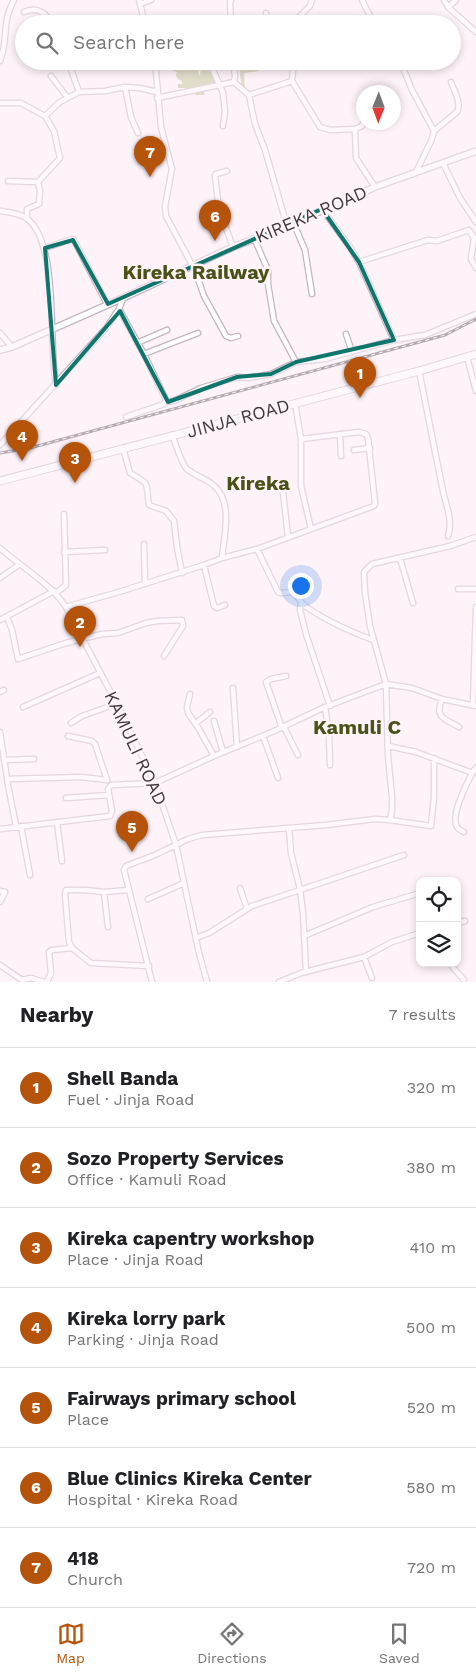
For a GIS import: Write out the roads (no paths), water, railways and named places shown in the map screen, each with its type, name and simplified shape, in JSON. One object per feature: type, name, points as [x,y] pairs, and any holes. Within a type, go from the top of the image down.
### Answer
[{"type":"highway","name":"JINJA ROAD","points":[[0,481],[419,371],[476,354]]},
{"type":"main road","name":"KIREKA ROAD","points":[[0,350],[12,347],[233,247],[287,226],[375,186],[476,151]]},
{"type":"street","points":[[0,61],[5,46],[7,16],[14,0]]},
{"type":"street","points":[[143,15],[139,2],[151,0]]},
{"type":"street","points":[[231,0],[231,15]]},
{"type":"street","points":[[301,15],[310,6],[312,0]]},
{"type":"street","points":[[362,0],[370,15]]},
{"type":"street","points":[[444,0],[448,7],[457,15]]},
{"type":"street","points":[[448,7],[456,0]]},
{"type":"street","points":[[24,12],[32,9],[45,15]]},
{"type":"street","points":[[461,19],[476,32]]},
{"type":"street","points":[[71,70],[79,92]]},
{"type":"street","points":[[156,70],[162,131],[172,169],[165,206],[166,216],[193,265],[204,296],[226,336],[231,338],[238,336]]},
{"type":"street","points":[[213,70],[225,100],[224,126]]},
{"type":"street","points":[[234,70],[234,82]]},
{"type":"street","points":[[293,70],[292,81],[320,128],[330,130],[354,129],[356,158],[375,186]]},
{"type":"street","points":[[404,70],[412,90],[434,131]]},
{"type":"street","points":[[51,76],[67,97]]},
{"type":"street","points":[[249,95],[292,81]]},
{"type":"street","points":[[45,116],[67,97],[79,92],[105,91],[125,87],[140,88],[157,95],[234,82],[249,95],[255,124],[265,150],[287,226]]},
{"type":"street","points":[[416,172],[434,131],[459,108],[451,82]]},
{"type":"street","points":[[125,87],[131,117],[138,133]]},
{"type":"street","points":[[0,102],[21,103],[45,116],[54,131],[60,158],[38,182],[40,200],[38,205],[27,209],[27,218]]},
{"type":"street","points":[[443,164],[460,198],[476,222]]},
{"type":"street","points":[[227,171],[216,174],[215,177],[220,209],[233,247]]},
{"type":"street","points":[[8,181],[38,182]]},
{"type":"street","points":[[322,209],[350,246],[359,262],[394,340]]},
{"type":"street","points":[[0,211],[27,218],[36,229],[45,248],[51,295],[53,370],[56,385]]},
{"type":"street","points":[[294,222],[305,250],[312,294]]},
{"type":"street","points":[[359,262],[407,246],[428,240],[437,241],[469,230],[474,238],[472,259],[476,268]]},
{"type":"street","points":[[254,238],[268,270],[268,284],[274,321],[296,362]]},
{"type":"street","points":[[45,248],[73,240],[107,304]]},
{"type":"street","points":[[0,445],[107,327],[119,309],[122,298]]},
{"type":"street","points":[[119,309],[144,354],[166,402]]},
{"type":"street","points":[[126,416],[174,401],[201,388],[237,377],[248,378],[271,374],[296,362],[325,359],[394,340],[425,335],[476,314]]},
{"type":"street","points":[[138,343],[167,330]]},
{"type":"street","points":[[0,333],[12,347]]},
{"type":"street","points":[[144,354],[198,333]]},
{"type":"street","points":[[346,334],[352,352]]},
{"type":"street","points":[[467,356],[476,391]]},
{"type":"street","points":[[419,371],[448,514],[450,528],[448,536]]},
{"type":"street","points":[[295,403],[301,439],[301,486],[311,529]]},
{"type":"street","points":[[66,607],[182,573],[222,558],[257,549],[374,506],[375,498],[368,435],[364,432],[301,439]]},
{"type":"street","points":[[340,434],[341,456]]},
{"type":"street","points":[[172,435],[186,468],[214,485],[224,500],[225,524],[222,558]]},
{"type":"street","points":[[123,448],[130,473],[144,480],[147,484],[149,504],[166,511],[174,521],[182,573]]},
{"type":"street","points":[[354,450],[370,448]]},
{"type":"street","points":[[283,492],[288,537]]},
{"type":"street","points":[[0,620],[66,585],[64,514]]},
{"type":"street","points":[[390,820],[392,797],[386,684],[367,612],[364,572],[372,564],[450,546],[476,537]]},
{"type":"street","points":[[144,544],[145,584]]},
{"type":"street","name":"KAMULI ROAD","points":[[0,548],[55,592],[66,607],[84,639],[155,783],[176,845],[207,982]]},
{"type":"street","points":[[257,549],[278,592],[292,592],[301,603],[325,620],[373,640]]},
{"type":"street","points":[[64,552],[105,550]]},
{"type":"street","points":[[400,558],[413,603]]},
{"type":"street","points":[[0,578],[20,564]]},
{"type":"street","points":[[204,565],[214,606],[217,608],[225,605]]},
{"type":"street","points":[[458,588],[476,589]]},
{"type":"street","points":[[301,603],[300,610],[306,634],[328,706],[330,765]]},
{"type":"street","points":[[111,785],[155,783],[328,706],[386,684],[412,688],[442,699],[475,705],[476,608]]},
{"type":"street","points":[[7,617],[12,630],[17,659],[66,643],[102,634],[118,633],[157,620],[182,620],[183,626],[164,656]]},
{"type":"street","points":[[23,706],[100,673]]},
{"type":"street","points":[[286,676],[270,679],[266,682],[283,727],[298,755]]},
{"type":"street","points":[[232,688],[237,747]]},
{"type":"street","points":[[190,694],[187,710],[214,756]]},
{"type":"street","points":[[442,699],[438,709],[439,714],[442,718],[459,727]]},
{"type":"street","points":[[71,723],[82,716],[116,704]]},
{"type":"street","points":[[196,723],[210,712]]},
{"type":"street","points":[[214,721],[223,752]]},
{"type":"street","points":[[0,732],[7,779],[30,875]]},
{"type":"street","points":[[68,736],[92,741],[95,744],[107,780],[111,785]]},
{"type":"street","points":[[264,736],[278,778]]},
{"type":"street","points":[[388,746],[409,749],[472,772]]},
{"type":"street","points":[[4,760],[34,758]]},
{"type":"street","points":[[152,982],[125,867],[202,835],[374,819],[431,826],[434,797],[434,758]]},
{"type":"street","points":[[464,832],[456,824],[457,806],[472,772],[476,768]]},
{"type":"street","points":[[7,779],[66,777],[107,780]]},
{"type":"street","points":[[0,829],[110,816],[112,811],[108,789],[111,785]]},
{"type":"street","points":[[66,798],[109,795]]},
{"type":"street","points":[[57,822],[62,861]]},
{"type":"street","points":[[289,828],[300,889],[306,972]]},
{"type":"street","points":[[196,938],[209,933],[247,909],[300,889],[404,855]]},
{"type":"street","points":[[148,899],[184,883]]},
{"type":"street","points":[[240,888],[247,909]]},
{"type":"street","points":[[129,890],[104,892],[70,890],[65,892],[68,936],[72,948],[91,963],[149,966]]},
{"type":"street","points":[[0,891],[5,892],[0,902]]},
{"type":"street","points":[[104,892],[108,927]]},
{"type":"street","points":[[304,936],[373,906],[416,894]]},
{"type":"street","points":[[461,922],[465,921]]},
{"type":"street","points":[[279,982],[295,975],[364,957],[386,945],[416,934]]},
{"type":"street","points":[[0,966],[22,980],[31,978],[46,982],[51,973],[49,952],[72,948]]},
{"type":"street","points":[[364,957],[372,978]]},
{"type":"street","points":[[453,967],[464,980]]},
{"type":"street","points":[[295,975],[298,982]]},
{"type":"railway","points":[[0,453],[30,448],[445,335],[476,319]]},
{"type":"place","name":"418","points":[[150,177]]},
{"type":"place","name":"Blue Clinics Kireka Center","points":[[215,241]]},
{"type":"place","name":"Shell Banda","points":[[360,398]]},
{"type":"place","name":"Kireka lorry park","points":[[22,461]]},
{"type":"place","name":"Kireka capentry workshop","points":[[75,483]]},
{"type":"place","name":"Sozo Property Services","points":[[80,647]]},
{"type":"place","name":"Fairways primary school","points":[[132,852]]},
{"type":"district","name":"Kireka Railway","points":[[196,272]]},
{"type":"district","name":"Kireka","points":[[258,483]]},
{"type":"district","name":"Kamuli C","points":[[357,727]]}]
